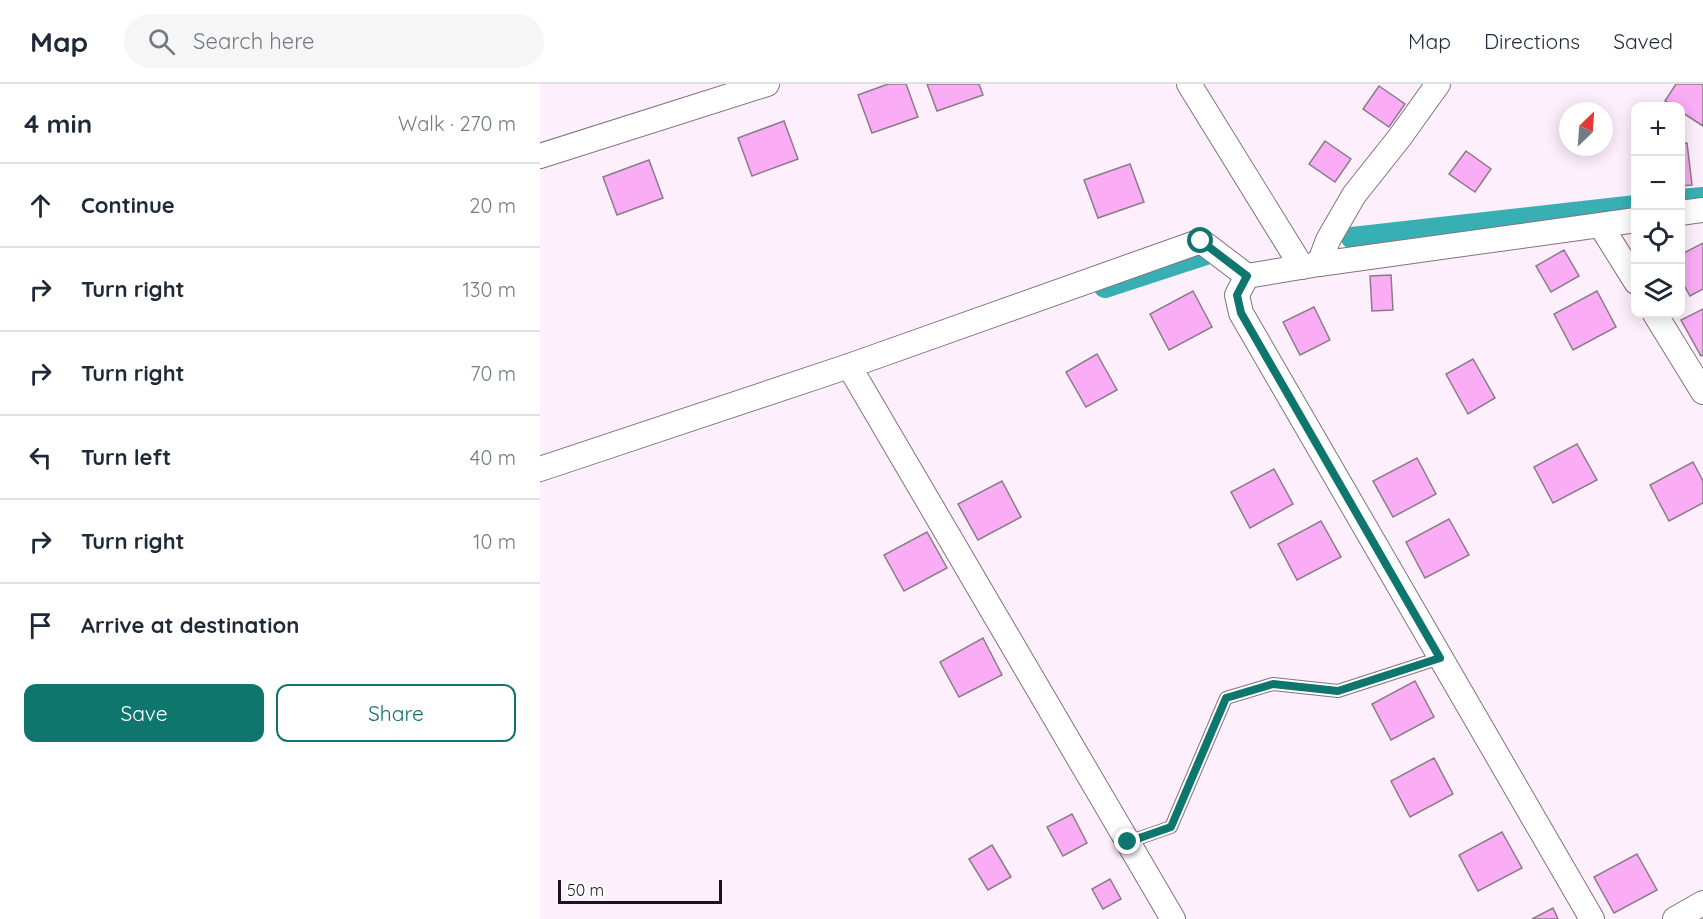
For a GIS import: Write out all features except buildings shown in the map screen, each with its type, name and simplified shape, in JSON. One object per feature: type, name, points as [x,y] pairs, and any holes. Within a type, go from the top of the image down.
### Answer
[{"type":"street","points":[[540,156],[767,84]]},
{"type":"street","points":[[1189,84],[1311,266]]},
{"type":"street","points":[[1311,266],[1354,195],[1438,84]]},
{"type":"street","points":[[1685,212],[1703,210]]},
{"type":"street","points":[[540,469],[849,366],[1201,241],[1247,276],[1631,221]]},
{"type":"street","points":[[1601,226],[1631,275]]},
{"type":"street","points":[[1247,276],[1237,295],[1241,313],[1592,919]]},
{"type":"street","points":[[1657,318],[1703,392]]},
{"type":"street","points":[[849,366],[1173,919]]},
{"type":"street","points":[[1675,919],[1703,903]]},
{"type":"lane","points":[[1128,842],[1171,827],[1226,698],[1273,684],[1338,691],[1440,658]]},
{"type":"waterway","points":[[1685,200],[1703,198]]},
{"type":"waterway","points":[[1352,238],[1631,207]]},
{"type":"waterway","points":[[1105,287],[1206,254]]},
{"type":"route","points":[[1128,842],[1171,827],[1226,698],[1273,684],[1338,691],[1440,658],[1241,313],[1237,295],[1247,276],[1201,241]]}]
